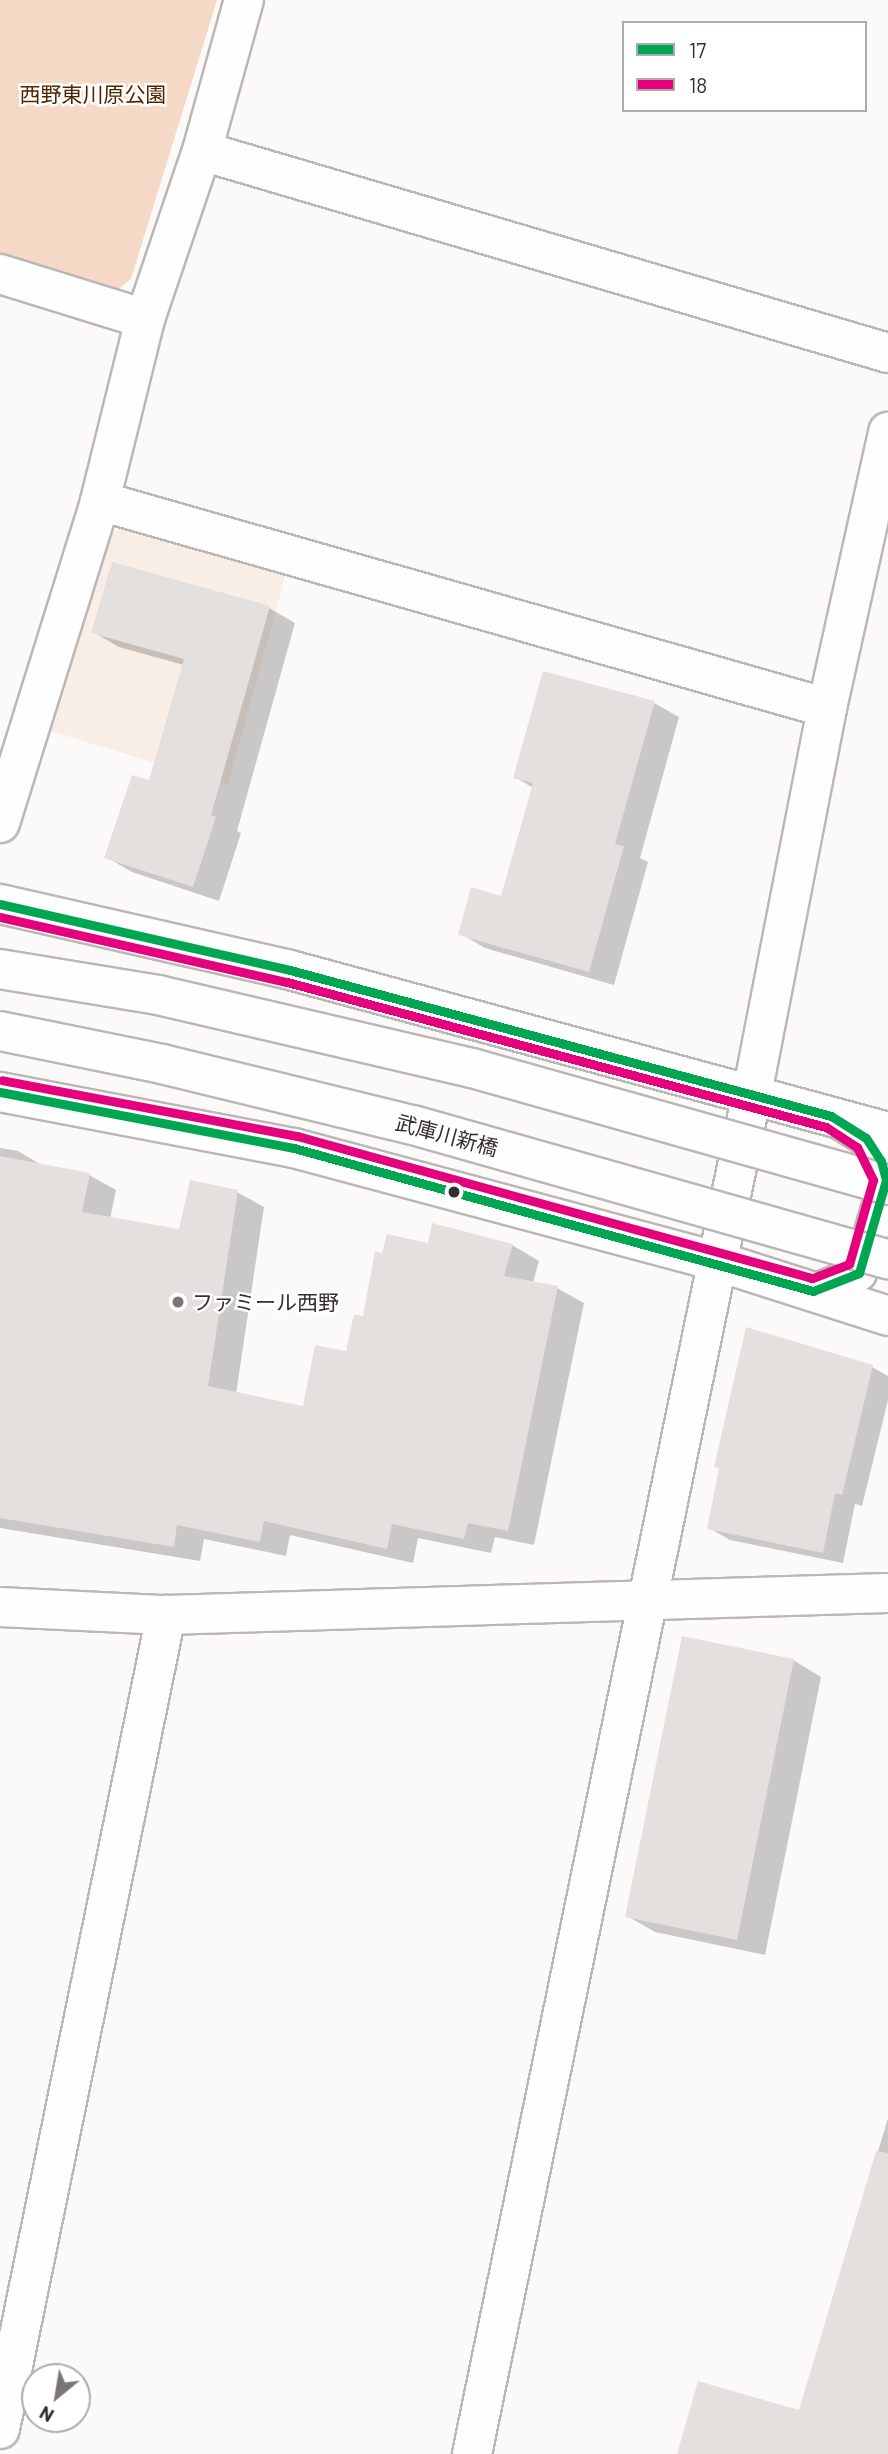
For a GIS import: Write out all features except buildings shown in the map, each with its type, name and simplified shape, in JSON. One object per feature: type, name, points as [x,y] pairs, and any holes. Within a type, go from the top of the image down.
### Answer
[{"type":"street","points":[[0,824],[100,501],[145,319],[202,151],[244,0]]},
{"type":"street","points":[[202,151],[888,353]]},
{"type":"street","points":[[0,274],[145,319]]},
{"type":"street","points":[[472,2454],[752,1094],[827,708],[888,432]]},
{"type":"street","points":[[100,501],[827,708]]},
{"type":"street","points":[[0,904],[290,970],[888,1132]]},
{"type":"street","points":[[0,968],[158,995],[472,1068],[888,1185]]},
{"type":"street","name":"武庫川新橋","points":[[0,1031],[162,1064],[413,1125],[888,1259]]},
{"type":"street","points":[[0,1092],[295,1148],[716,1261],[888,1316]]},
{"type":"street","points":[[0,1608],[166,1615],[888,1593]]},
{"type":"street","points":[[0,2429],[166,1615]]},
{"type":"lane","points":[[813,1291],[859,1273],[886,1180],[881,1161],[866,1138],[831,1116]]},
{"type":"shaded area","points":[[134,519],[288,566],[228,785],[50,731],[106,537]]},
{"type":"green space","name":"西野東川原公園","points":[[0,0],[217,0],[131,279],[114,293],[0,260]]},
{"type":"transit line","name":"17","points":[[0,904],[290,970],[831,1116],[866,1138],[881,1161],[886,1180],[859,1273],[813,1291],[294,1148],[0,1092]]},
{"type":"transit line","name":"18","points":[[0,917],[287,982],[826,1127],[857,1147],[873,1180],[849,1264],[812,1278],[297,1136],[2,1080]]},
{"type":"place","name":"ファミール西野","points":[[178,1302]]}]
